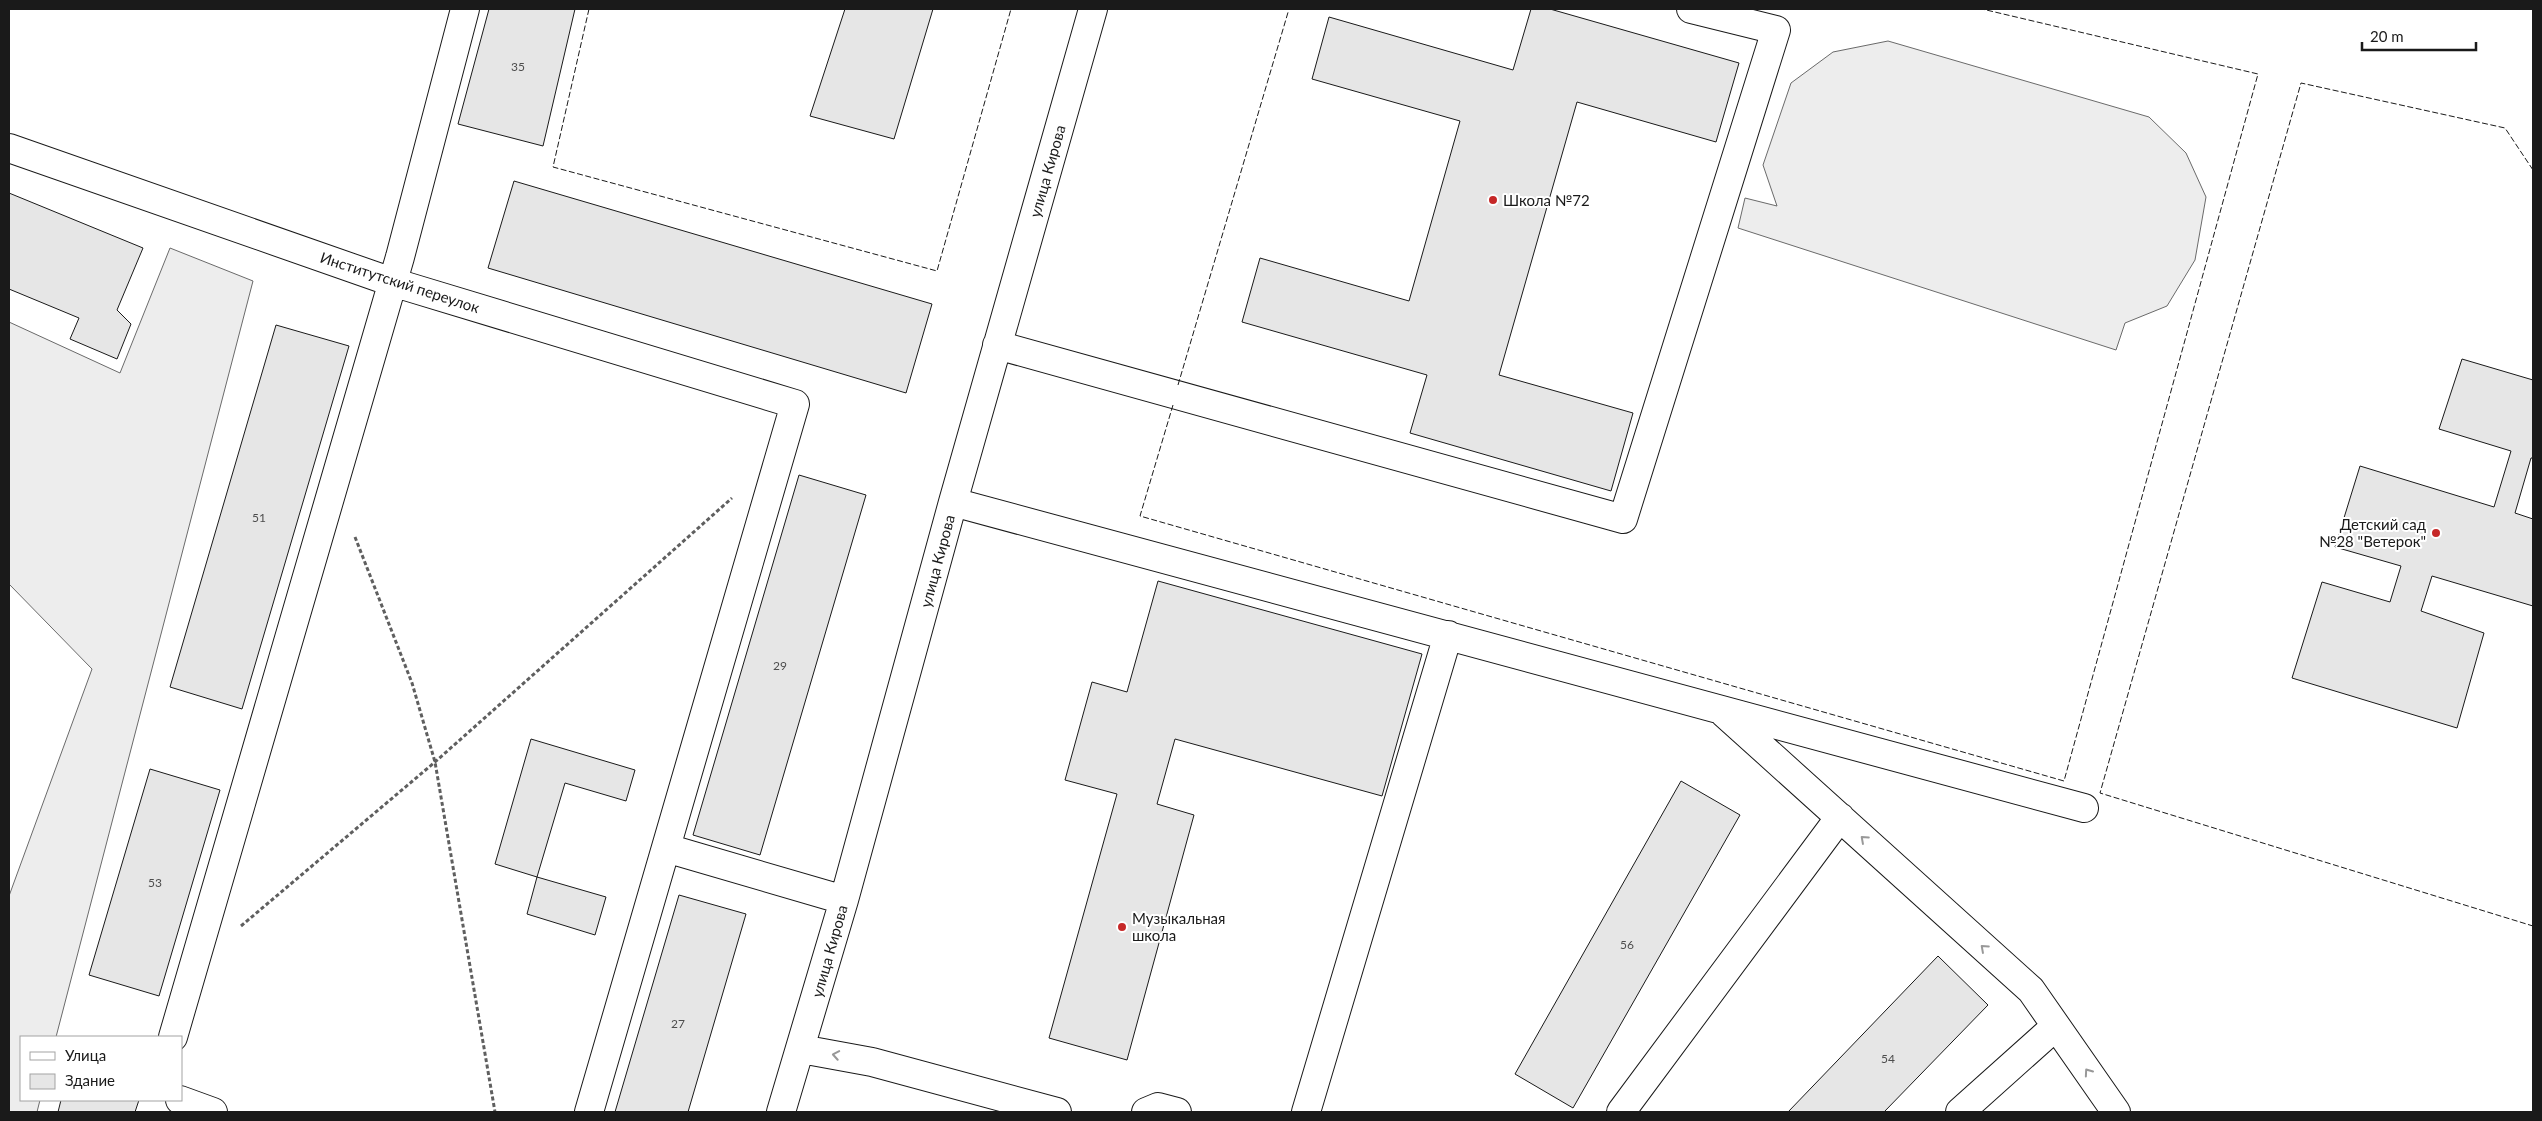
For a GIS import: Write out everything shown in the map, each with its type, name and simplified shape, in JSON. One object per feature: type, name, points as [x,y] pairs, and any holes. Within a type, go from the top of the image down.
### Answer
[{"type":"street","points":[[173,1036],[392,282],[465,9]]},
{"type":"street","name":"улица Кирова","points":[[781,1112],[844,900],[953,502],[1093,9]]},
{"type":"street","points":[[997,345],[1624,519],[1776,30],[1691,9]]},
{"type":"street","name":"Институтский переулок","points":[[9,148],[392,282],[796,404],[666,848]]},
{"type":"street","points":[[953,502],[2084,808]]},
{"type":"street","points":[[1306,1112],[1448,635]]},
{"type":"street","points":[[1719,708],[2031,990],[2116,1112]]},
{"type":"street","points":[[1621,1112],[1840,818]]},
{"type":"street","points":[[590,1112],[666,848],[844,900]]},
{"type":"street","points":[[1960,1112],[2056,1026]]},
{"type":"street","points":[[801,1049],[872,1062],[1057,1112]]},
{"type":"street","points":[[182,1101],[213,1112]]},
{"type":"path","points":[[334,482],[412,683],[435,762],[495,1112]]},
{"type":"path","points":[[238,928],[435,762],[737,493]]},
{"type":"shaded area","points":[[1888,41],[2149,117],[2186,153],[2206,197],[2195,260],[2167,306],[2125,323],[2116,350],[1738,228],[1745,198],[1777,206],[1763,165],[1791,83],[1833,52]]},
{"type":"shaded area","points":[[170,248],[253,281],[56,1036],[20,1036],[20,1101],[40,1101],[37,1112],[9,1112],[9,896],[92,669],[9,584],[9,322],[120,373]]},
{"type":"building","points":[[489,9],[575,9],[543,146],[458,124]]},
{"type":"building","points":[[845,9],[933,9],[894,139],[810,116]]},
{"type":"building","name":"Школа №72","points":[[1531,9],[1550,9],[1739,63],[1716,142],[1577,102],[1499,375],[1633,413],[1611,491],[1410,433],[1427,375],[1242,322],[1260,258],[1409,301],[1460,121],[1312,79],[1329,17],[1513,70]]},
{"type":"building","points":[[514,181],[932,304],[906,393],[488,268]]},
{"type":"building","points":[[9,193],[143,248],[117,310],[131,324],[117,359],[70,339],[79,318],[9,289]]},
{"type":"building","points":[[276,325],[349,346],[242,709],[170,687]]},
{"type":"building","name":"Детский сад №28 \"Ветерок\"","points":[[2462,359],[2533,380],[2533,458],[2531,458],[2515,513],[2533,519],[2533,606],[2432,576],[2421,611],[2484,633],[2457,728],[2292,678],[2322,582],[2390,602],[2401,566],[2335,547],[2360,466],[2494,507],[2511,451],[2439,429]]},
{"type":"building","points":[[799,475],[866,495],[760,855],[693,835]]},
{"type":"building","name":"Музыкальная школа","points":[[1158,581],[1422,654],[1382,796],[1175,739],[1157,804],[1194,815],[1127,1060],[1049,1038],[1117,794],[1065,780],[1092,682],[1127,692]]},
{"type":"building","points":[[531,739],[635,770],[626,801],[565,783],[537,877],[495,864]]},
{"type":"building","points":[[150,769],[220,790],[159,996],[89,975]]},
{"type":"building","points":[[1681,781],[1740,815],[1573,1108],[1515,1074]]},
{"type":"building","points":[[537,877],[606,897],[595,935],[527,914]]},
{"type":"building","points":[[679,895],[746,914],[688,1112],[615,1112]]},
{"type":"building","points":[[1938,956],[1988,1005],[1884,1112],[1788,1112]]},
{"type":"building","points":[[61,1101],[139,1101],[135,1112],[58,1112]]},
{"type":"fence","points":[[589,9],[553,167],[937,271],[1011,9]]},
{"type":"fence","points":[[1178,385],[1289,9]]},
{"type":"fence","points":[[1173,405],[1140,516],[2064,781],[2258,74],[1982,9]]},
{"type":"fence","points":[[2533,170],[2505,128],[2301,83],[2100,793],[2533,926]]},
{"type":"place","name":"Школа №72","points":[[1493,200]]},
{"type":"place","name":"Детский сад №28 \"Ветерок\"","points":[[2436,533]]},
{"type":"place","name":"Музыкальная школа","points":[[1122,927]]}]
